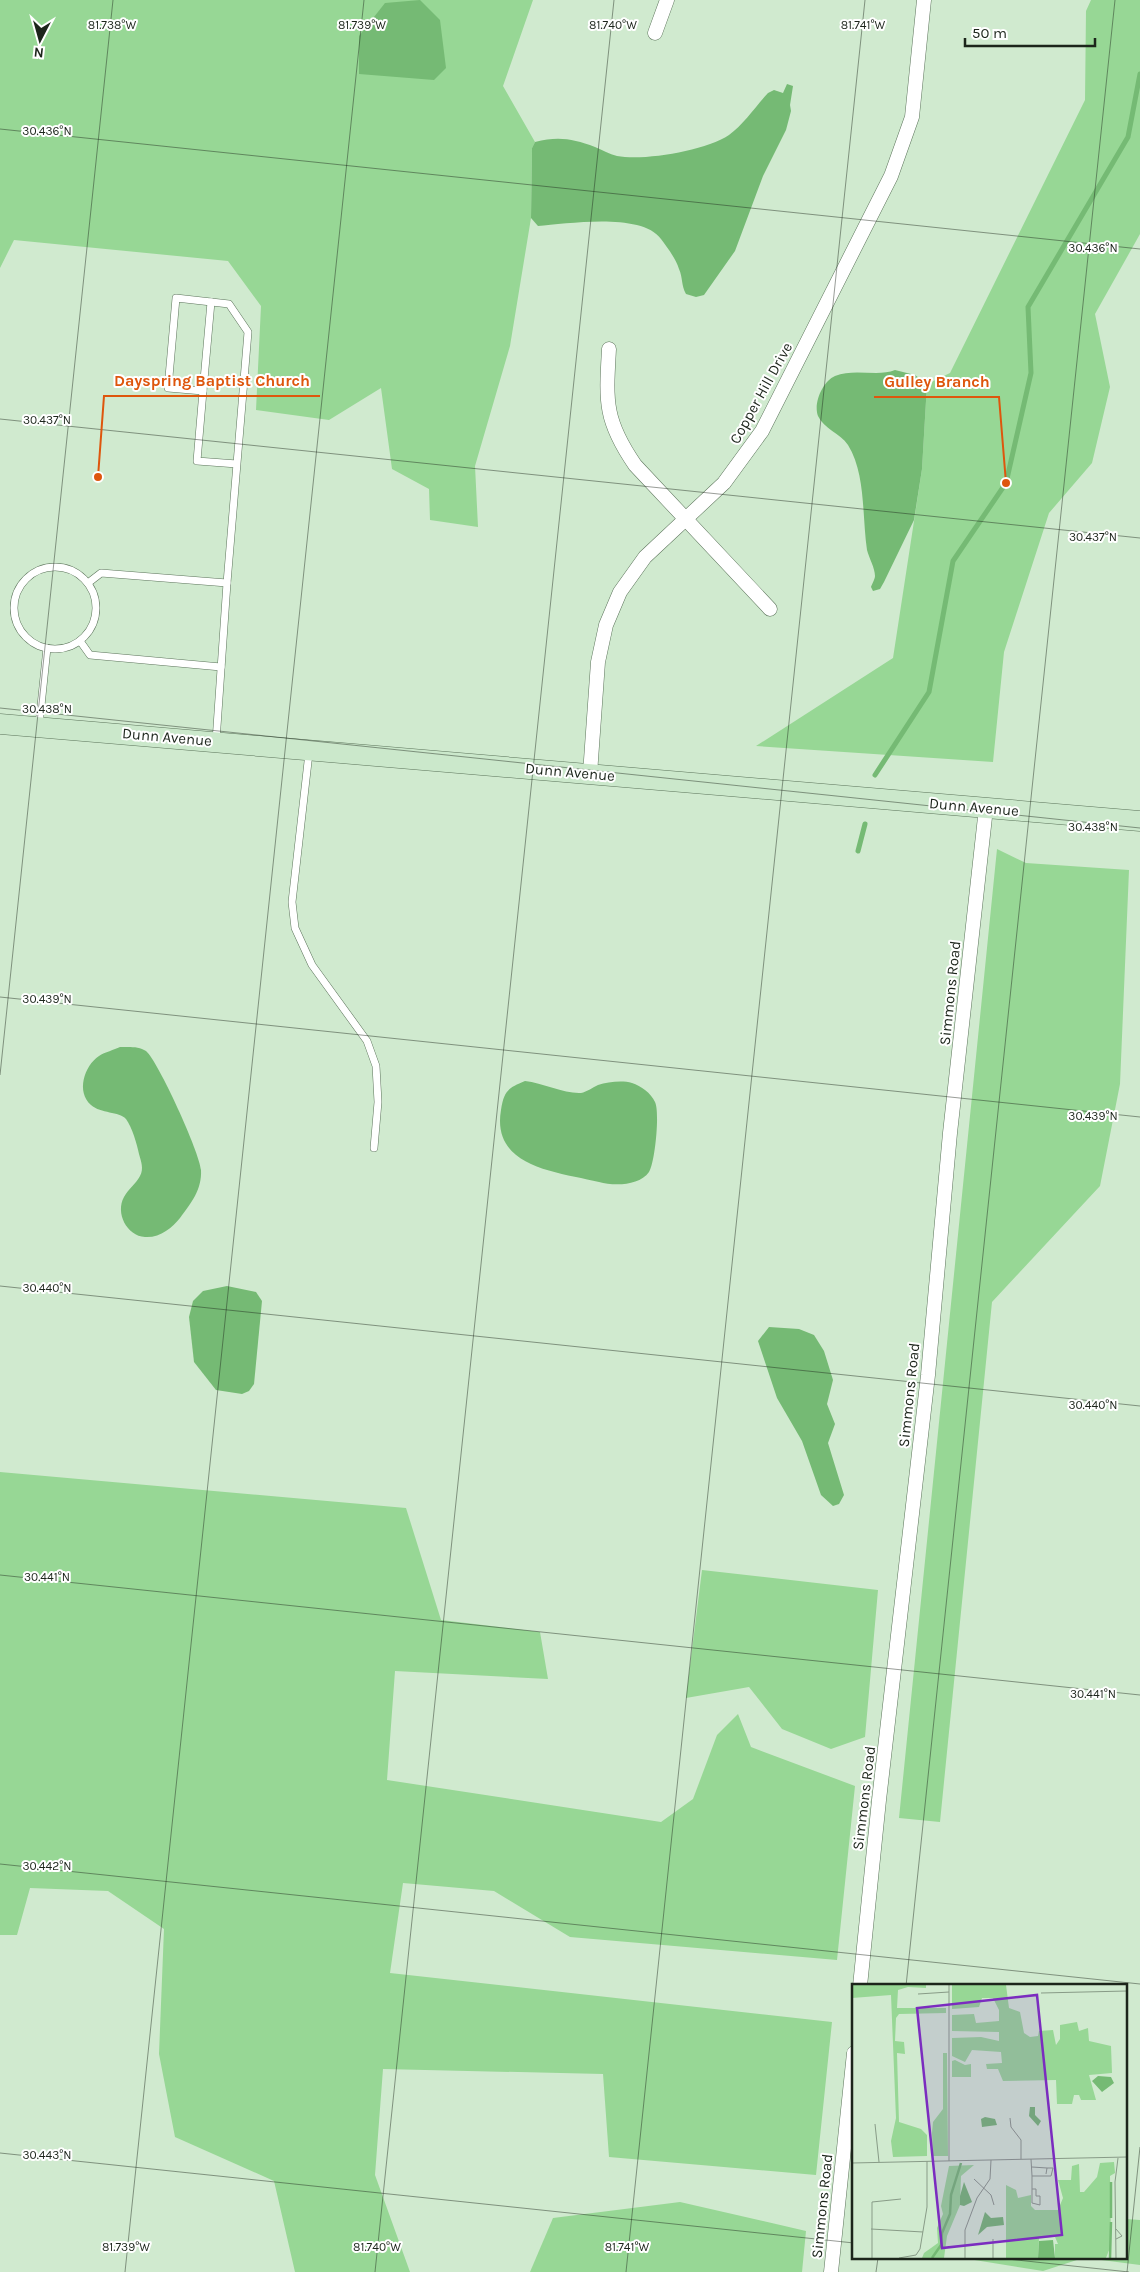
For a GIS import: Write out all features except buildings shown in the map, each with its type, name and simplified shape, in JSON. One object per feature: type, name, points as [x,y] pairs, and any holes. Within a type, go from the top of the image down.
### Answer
[{"type":"main road","name":"Dunn Avenue","points":[[0,724],[1140,821]]},
{"type":"street","points":[[656,33],[667,0]]},
{"type":"street","name":"Copper Hill Drive","points":[[590,774],[598,662],[606,625],[620,592],[645,557],[724,483],[762,431],[892,176],[912,117],[924,0]]},
{"type":"street","points":[[610,349],[608,410],[614,430],[624,449],[635,465],[684,519],[770,609]]},
{"type":"street","name":"Simmons Road","points":[[860,1984],[879,1800],[928,1375],[950,1133],[986,808]]},
{"type":"street","name":"Simmons Road","points":[[831,2272],[852,2072]]},
{"type":"lane","points":[[203,391],[168,388],[176,298],[229,304],[248,332],[216,741]]},
{"type":"lane","points":[[211,302],[197,461],[237,464]]},
{"type":"lane","points":[[49,567],[64,568],[77,573],[88,583],[94,594],[95,620],[89,632],[80,641],[69,647],[56,650],[31,642],[22,633],[14,614],[16,592],[30,576],[49,567]]},
{"type":"lane","points":[[88,583],[101,574],[227,584]]},
{"type":"lane","points":[[80,641],[90,655],[221,667]]},
{"type":"lane","points":[[39,727],[47,648]]},
{"type":"lane","points":[[309,750],[292,902],[295,928],[312,964],[367,1041],[376,1066],[378,1102],[374,1148]]},
{"type":"shaded area","points":[[0,0],[533,0],[503,86],[535,142],[532,148],[531,218],[510,346],[475,466],[478,527],[430,520],[429,489],[392,469],[381,388],[329,420],[256,410],[261,306],[228,261],[14,240],[0,268]]},
{"type":"shaded area","points":[[420,0],[440,20],[446,68],[434,80],[359,74],[359,36],[385,3]]},
{"type":"shaded area","points":[[1091,0],[1140,0],[1140,234],[1095,314],[1110,387],[1092,463],[1049,513],[1004,652],[993,762],[756,746],[893,658],[922,469],[927,384],[950,373],[1085,100],[1086,11]]},
{"type":"shaded area","points":[[787,84],[793,86],[791,111],[786,130],[763,176],[735,251],[704,295],[696,297],[686,294],[676,261],[661,239],[651,231],[637,225],[621,222],[584,222],[538,226],[531,218],[532,148],[535,142],[551,139],[573,140],[617,156],[629,157],[658,156],[690,150],[718,141],[729,135],[768,93],[774,90],[783,93]]},
{"type":"shaded area","points":[[895,370],[915,375],[927,384],[922,469],[914,520],[880,589],[873,591],[871,587],[875,579],[875,573],[867,550],[861,482],[858,469],[854,456],[845,441],[828,428],[818,416],[817,405],[823,387],[835,376],[850,373],[881,373]]},
{"type":"shaded area","points":[[997,849],[1026,863],[1129,870],[1120,1084],[1100,1186],[992,1302],[940,1822],[899,1818]]},
{"type":"shaded area","points":[[120,1047],[140,1048],[146,1051],[152,1058],[160,1071],[194,1146],[201,1170],[200,1184],[192,1201],[173,1225],[165,1232],[156,1236],[145,1237],[133,1233],[124,1223],[122,1216],[121,1210],[124,1197],[142,1171],[137,1145],[130,1126],[123,1116],[95,1108],[86,1100],[84,1093],[84,1079],[89,1066],[99,1056]]},
{"type":"shaded area","points":[[525,1081],[575,1093],[581,1093],[598,1085],[611,1082],[628,1082],[645,1090],[655,1102],[657,1116],[655,1149],[649,1172],[645,1177],[626,1184],[605,1183],[547,1170],[517,1156],[506,1144],[501,1129],[501,1110],[505,1094],[514,1086]]},
{"type":"shaded area","points":[[227,1286],[256,1292],[262,1301],[254,1384],[249,1391],[242,1394],[216,1390],[194,1362],[189,1317],[193,1301],[203,1291]]},
{"type":"shaded area","points":[[769,1327],[799,1329],[814,1335],[824,1351],[833,1380],[827,1404],[835,1424],[828,1443],[844,1495],[839,1504],[833,1506],[821,1495],[802,1441],[777,1398],[758,1341]]},
{"type":"shaded area","points":[[0,1472],[406,1508],[441,1620],[540,1632],[548,1679],[395,1671],[387,1780],[661,1822],[693,1799],[717,1735],[738,1714],[751,1747],[855,1786],[837,1960],[570,1937],[494,1891],[403,1883],[390,1973],[832,2022],[816,2175],[609,2157],[603,2074],[383,2069],[375,2175],[410,2272],[295,2272],[274,2181],[175,2137],[159,2054],[164,1929],[108,1891],[30,1888],[17,1935],[0,1935]]},
{"type":"shaded area","points":[[702,1570],[878,1590],[865,1737],[831,1749],[782,1729],[749,1687],[686,1698]]},
{"type":"shaded area","points":[[680,2202],[806,2231],[802,2272],[530,2272],[553,2218]]},
{"type":"shaded area","points":[[1128,2219],[1140,2220],[1140,2265],[1101,2260],[1128,2260]]},
{"type":"shaded area","points":[[974,2260],[1077,2260],[1043,2271]]},
{"type":"waterway","points":[[875,775],[929,692],[953,561],[1006,483],[1031,373],[1028,307],[1128,137],[1140,74]]},
{"type":"waterway","points":[[858,851],[865,824]]},
{"type":"place","name":"Dayspring Baptist Church","points":[[98,477]]},
{"type":"place","name":"Gulley Branch","points":[[1006,483]]}]
